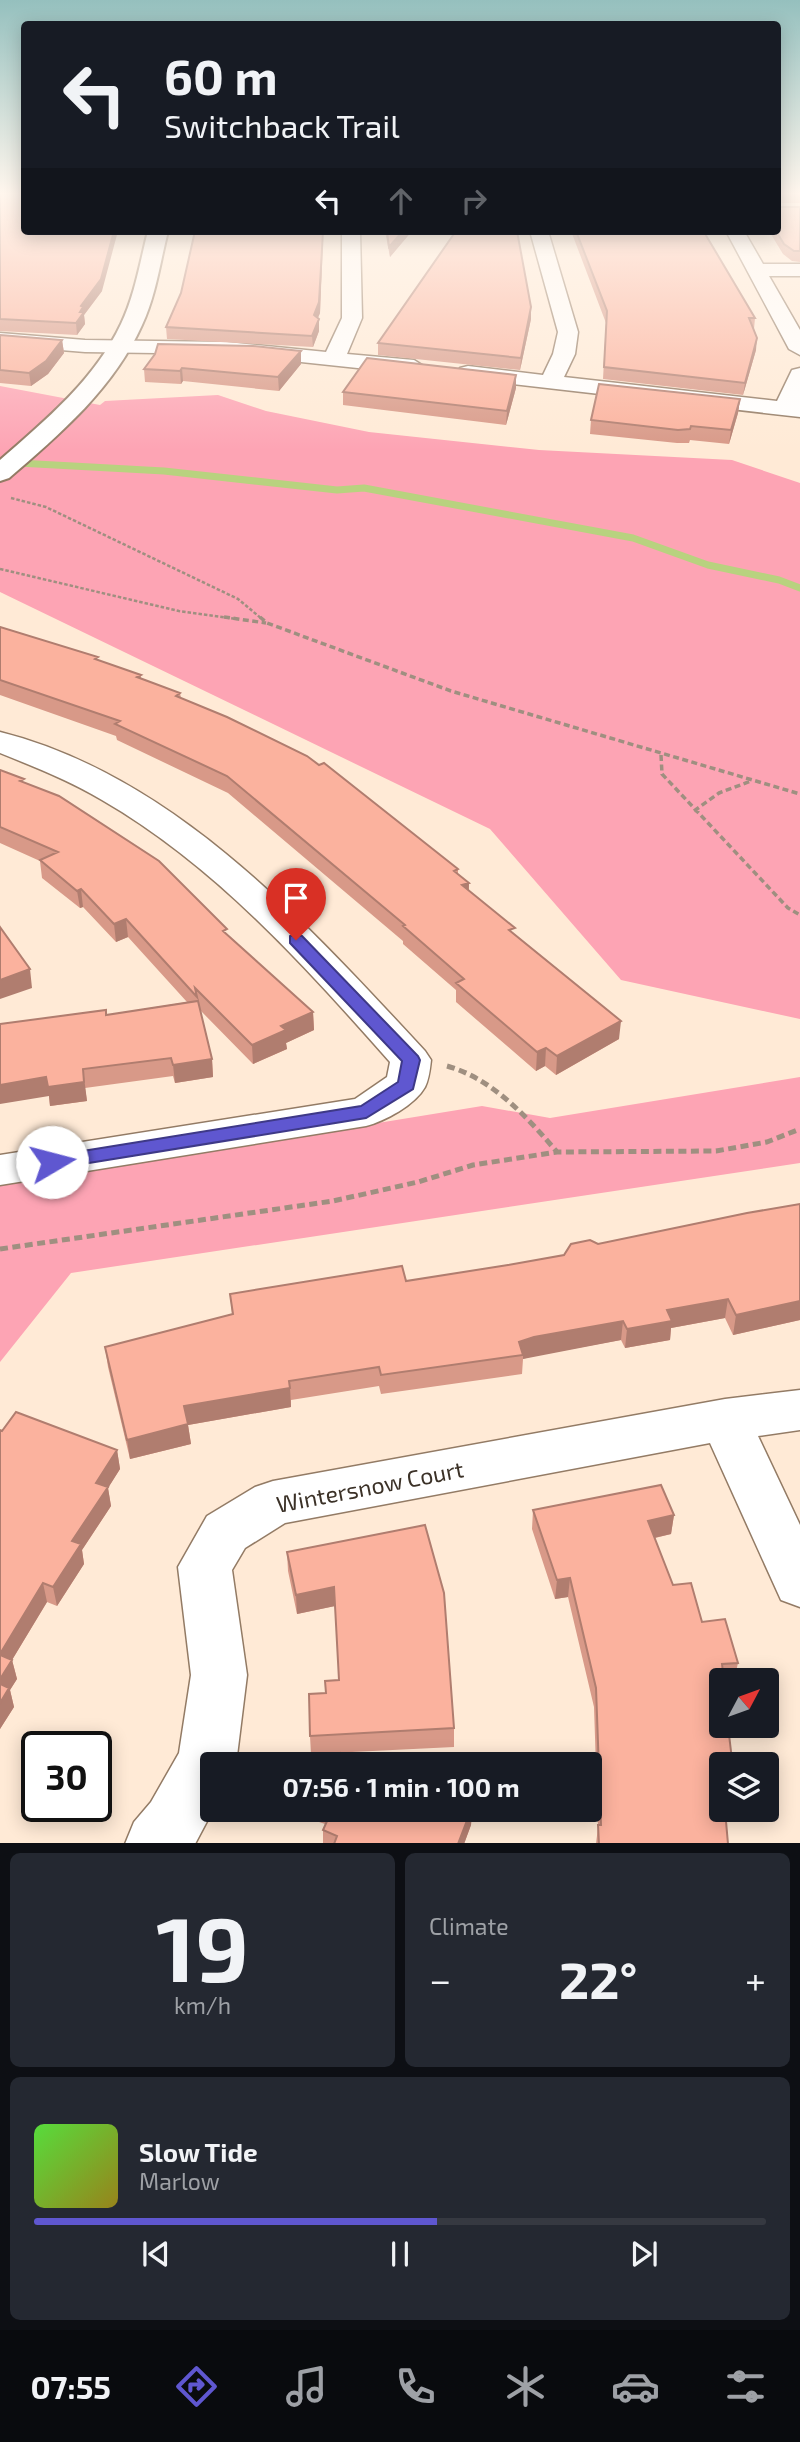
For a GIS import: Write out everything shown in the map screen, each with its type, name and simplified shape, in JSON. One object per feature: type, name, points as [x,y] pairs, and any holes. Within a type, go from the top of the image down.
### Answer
[{"type":"street","points":[[3,484],[76,404],[119,346],[136,313],[145,278]]},
{"type":"street","points":[[334,358],[352,318],[352,278]]},
{"type":"street","points":[[550,382],[564,354],[568,331],[553,278]]},
{"type":"street","points":[[763,278],[800,349]]},
{"type":"street","points":[[0,339],[119,346],[227,348],[792,409],[800,375]]},
{"type":"street","points":[[0,742],[116,793],[197,850],[277,921],[411,1060],[406,1084],[366,1112],[0,1170]]},
{"type":"street","name":"Wintersnow Court","points":[[156,1843],[173,1823],[208,1760],[219,1675],[205,1567],[226,1532],[273,1503],[725,1420],[800,1410]]},
{"type":"street","points":[[725,1420],[800,1583]]},
{"type":"path","points":[[3,484],[238,599],[267,623]]},
{"type":"path","points":[[0,569],[179,611],[267,623],[451,691],[800,794]]},
{"type":"path","points":[[661,755],[662,774],[788,908],[800,915]]},
{"type":"path","points":[[694,810],[719,793],[751,781]]},
{"type":"path","points":[[411,1060],[462,1068],[535,1126],[557,1152]]},
{"type":"path","points":[[0,1249],[332,1201],[418,1182],[473,1165],[557,1152],[716,1151],[767,1142],[800,1129]]},
{"type":"shaded area","points":[[0,386],[100,405],[105,401],[218,395],[266,411],[369,432],[539,450],[732,460],[800,483],[800,1019],[621,980],[490,829],[0,592]]},
{"type":"shaded area","points":[[800,1077],[800,1163],[71,1273],[0,1362],[0,1185],[482,1106],[550,1118]]},
{"type":"building","points":[[0,278],[101,278],[81,306],[83,307],[80,312],[84,312],[76,323],[0,319]]},
{"type":"building","points":[[184,278],[320,278],[319,302],[314,315],[319,319],[312,336],[166,327]]},
{"type":"building","points":[[423,278],[526,278],[531,307],[521,358],[378,343]]},
{"type":"building","points":[[594,278],[731,278],[755,318],[749,318],[757,338],[745,383],[604,367],[607,311]]},
{"type":"building","points":[[0,335],[62,340],[46,361],[29,373],[0,370]]},
{"type":"building","points":[[158,344],[253,346],[301,351],[278,377],[182,368],[180,371],[144,369],[155,354]]},
{"type":"building","points":[[367,358],[516,375],[507,411],[343,392]]},
{"type":"building","points":[[599,384],[740,399],[731,430],[691,426],[690,429],[678,430],[591,420]]},
{"type":"building","points":[[0,627],[98,657],[95,659],[141,675],[137,677],[180,693],[176,696],[227,717],[307,756],[319,765],[324,763],[458,869],[454,871],[469,883],[462,885],[515,928],[509,930],[621,1021],[557,1056],[546,1048],[537,1052],[456,983],[464,979],[403,926],[405,925],[227,776],[115,724],[120,721],[0,680]]},
{"type":"building","points":[[0,770],[59,796],[159,861],[227,929],[223,931],[313,1012],[281,1026],[286,1030],[252,1045],[195,988],[197,997],[126,919],[114,924],[81,889],[77,891],[40,860],[58,852],[0,827]]},
{"type":"building","points":[[0,927],[30,969],[0,980]]},
{"type":"building","points":[[198,1001],[212,1059],[173,1065],[171,1058],[83,1069],[84,1082],[48,1087],[46,1077],[0,1085],[0,1024],[106,1010],[106,1015]]},
{"type":"building","points":[[800,1204],[800,1301],[736,1315],[728,1299],[667,1310],[672,1321],[627,1329],[623,1321],[534,1337],[519,1342],[523,1355],[381,1375],[379,1367],[289,1381],[290,1388],[184,1406],[188,1424],[127,1440],[105,1347],[233,1314],[230,1294],[402,1266],[406,1281],[508,1265],[564,1255],[571,1244],[590,1240],[598,1244]]},
{"type":"building","points":[[16,1412],[117,1450],[96,1483],[108,1487],[72,1541],[81,1544],[53,1587],[43,1583],[0,1654],[0,1430],[2,1431]]},
{"type":"building","points":[[661,1485],[674,1515],[648,1521],[673,1585],[691,1583],[702,1622],[725,1619],[738,1663],[722,1664],[722,1668],[709,1668],[709,1738],[729,1738],[731,1752],[709,1752],[709,1822],[726,1822],[728,1843],[599,1843],[598,1825],[602,1822],[602,1752],[598,1752],[596,1688],[570,1578],[557,1580],[533,1510]]},
{"type":"building","points":[[425,1525],[444,1593],[454,1728],[310,1736],[309,1694],[326,1693],[325,1681],[339,1680],[334,1587],[296,1595],[287,1552]]},
{"type":"building","points":[[0,1655],[12,1660],[0,1679]]},
{"type":"building","points":[[0,1684],[9,1688],[0,1703]]},
{"type":"building","points":[[327,1822],[466,1822],[458,1843],[334,1843],[337,1836],[323,1830]]},
{"type":"waterway","points":[[0,462],[164,471],[337,490],[364,488],[633,538],[708,565],[779,580],[800,588]]},
{"type":"route","points":[[52,1162],[366,1112],[406,1084],[411,1060],[354,997],[296,940]]}]
